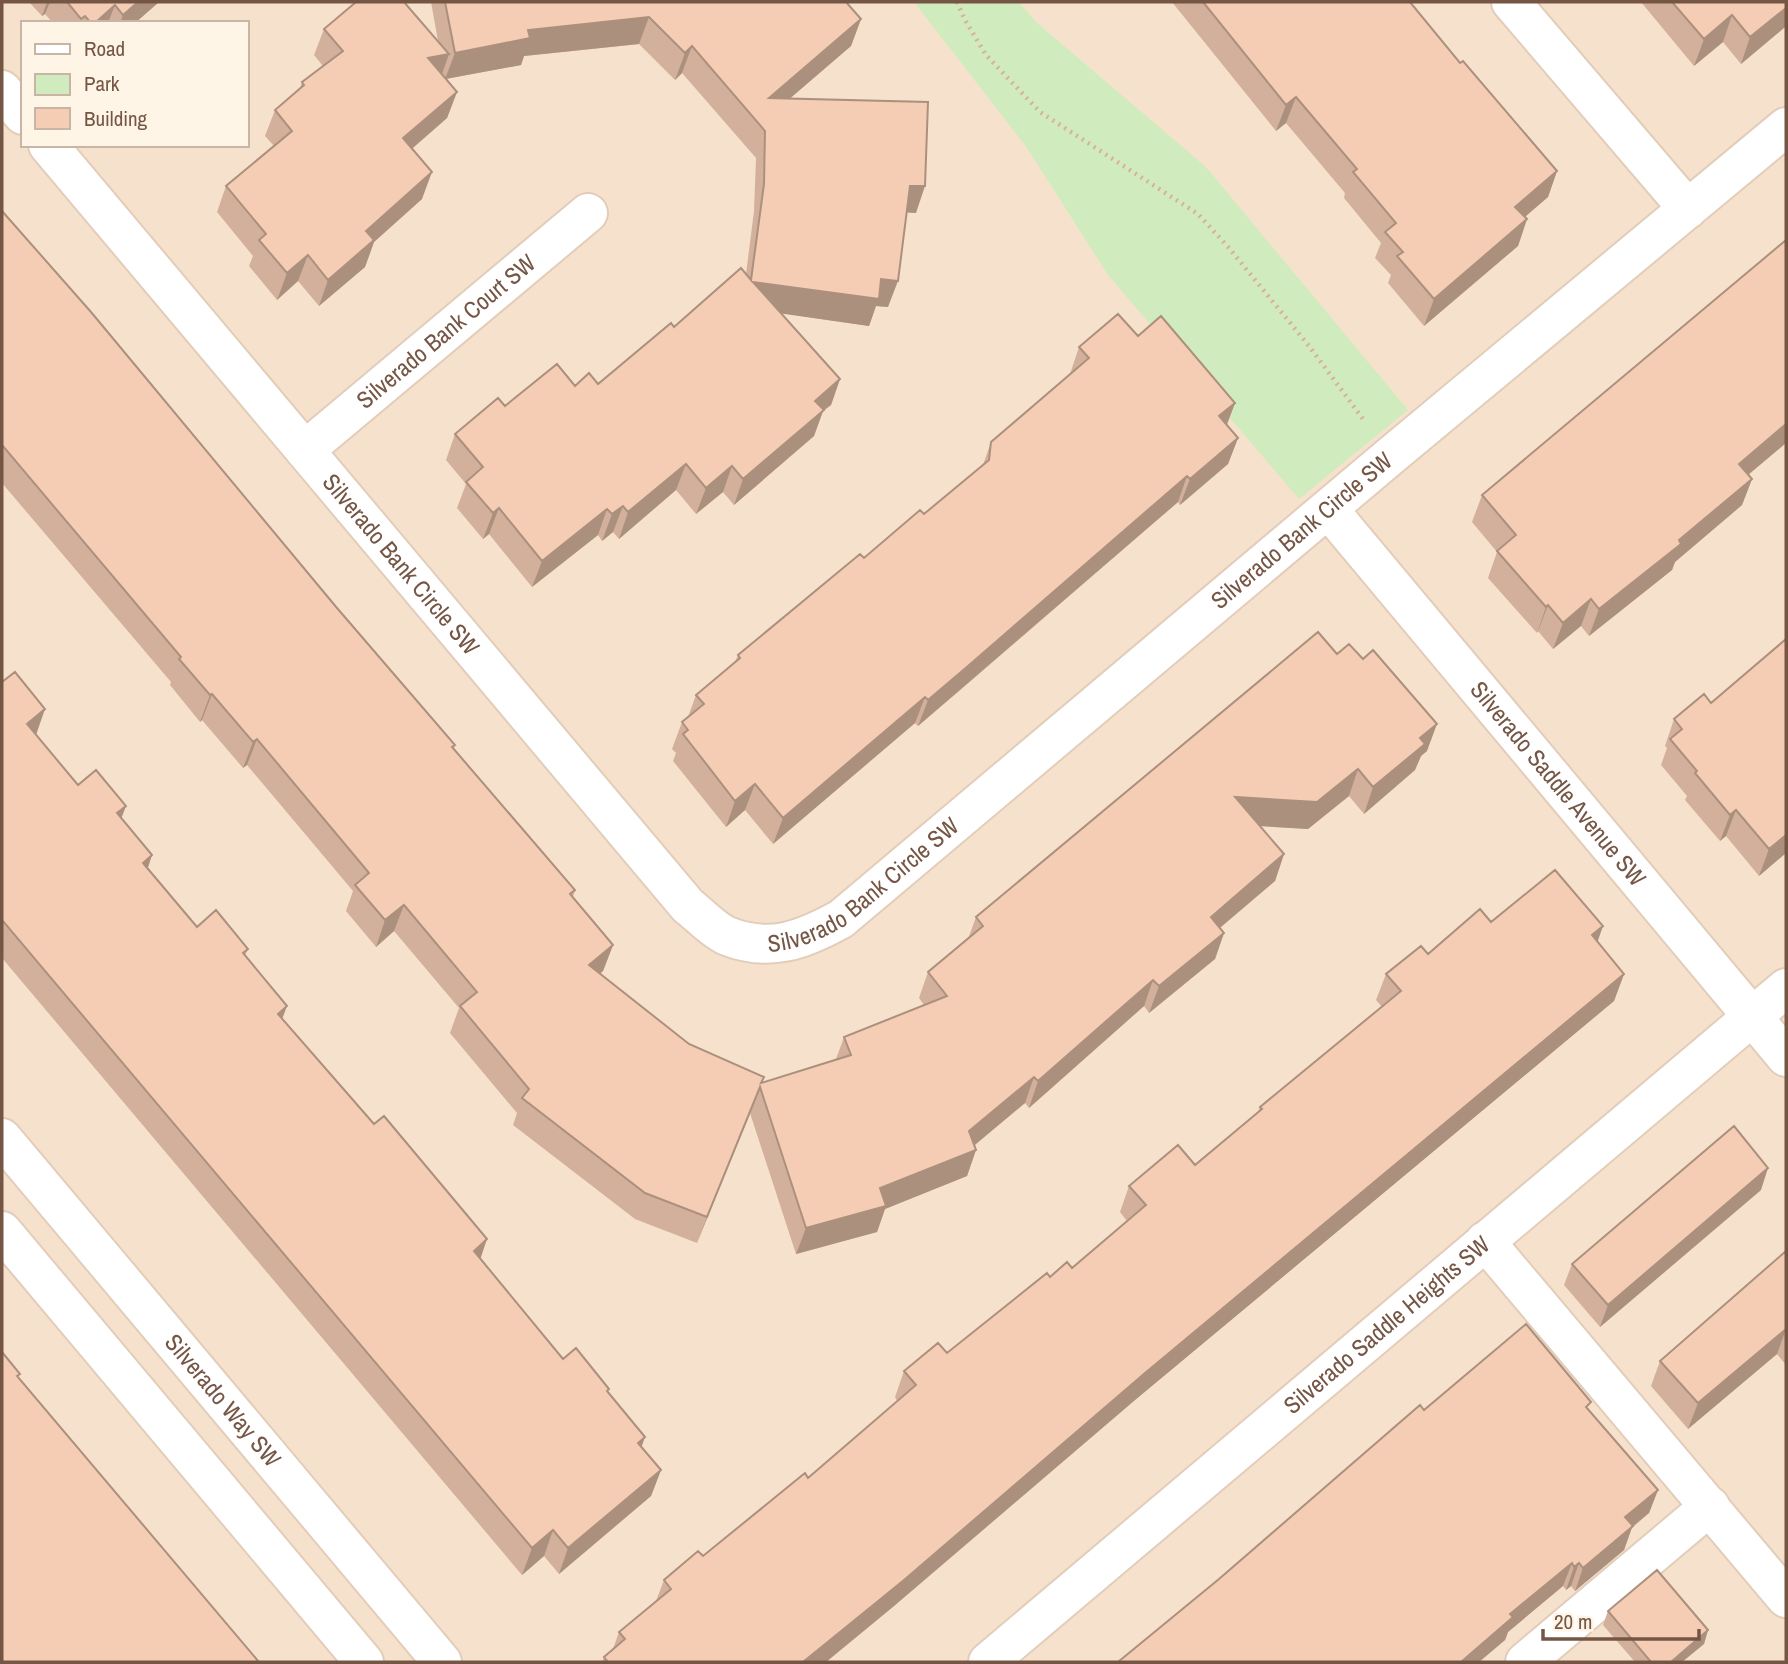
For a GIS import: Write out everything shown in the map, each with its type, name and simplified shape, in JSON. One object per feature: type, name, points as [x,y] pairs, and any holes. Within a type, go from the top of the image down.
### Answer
[{"type":"street","points":[[1511,2],[1688,209]]},
{"type":"street","points":[[2,90],[21,113]]},
{"type":"street","name":"Silverado Bank Circle SW","points":[[50,147],[688,906],[725,936],[758,944],[784,944],[815,933],[841,919],[1786,127]]},
{"type":"street","name":"Silverado Bank Court SW","points":[[305,450],[588,214]]},
{"type":"street","name":"Silverado Saddle Avenue SW","points":[[1328,510],[1786,1057]]},
{"type":"street","name":"Silverado Saddle Heights SW","points":[[988,1662],[1786,988]]},
{"type":"street","name":"Silverado Way SW","points":[[2,1138],[442,1662]]},
{"type":"street","points":[[2,1231],[364,1662]]},
{"type":"street","points":[[1485,1241],[1786,1598]]},
{"type":"street","points":[[1525,1662],[1710,1506]]},
{"type":"path","points":[[957,2],[986,55],[1040,113],[1198,215],[1230,248],[1309,346],[1353,409],[1394,453]]},
{"type":"shaded area","points":[[2,2],[1786,2],[1786,1662],[2,1662]]},
{"type":"green space","points":[[914,2],[1019,2],[1036,22],[1206,167],[1408,410],[1299,499],[1108,275],[1027,148]]},
{"type":"building","points":[[67,2],[138,2],[123,15],[115,5],[97,21],[89,21],[85,16],[81,19]]},
{"type":"building","points":[[356,2],[404,2],[449,54],[428,58],[457,92],[403,138],[432,172],[366,231],[374,240],[328,280],[308,255],[287,273],[259,240],[266,234],[226,186],[292,131],[275,110],[304,85],[302,82],[343,51],[324,29]]},
{"type":"building","points":[[445,2],[846,2],[861,19],[769,98],[928,102],[925,186],[910,186],[898,281],[881,279],[879,299],[753,282],[840,379],[815,401],[824,410],[743,479],[732,466],[706,488],[686,464],[628,512],[623,506],[612,514],[607,509],[542,561],[499,508],[493,513],[466,482],[483,467],[455,434],[498,398],[505,406],[557,364],[575,386],[589,373],[598,384],[671,323],[674,327],[741,268],[751,280],[764,184],[765,131],[692,46],[685,53],[649,17],[528,30],[530,38],[455,53]]},
{"type":"building","points":[[1203,2],[1410,2],[1460,63],[1463,61],[1557,171],[1515,207],[1527,219],[1434,299],[1397,256],[1403,252],[1385,232],[1396,223],[1353,172],[1357,169],[1296,97],[1286,105]]},
{"type":"building","points":[[1672,2],[1786,2],[1786,8],[1750,37],[1732,15],[1704,39]]},
{"type":"building","points":[[2,211],[91,312],[337,608],[455,745],[452,747],[575,890],[570,894],[613,945],[589,965],[689,1044],[764,1077],[761,1083],[851,1055],[844,1037],[947,996],[928,972],[983,926],[976,917],[1318,632],[1337,654],[1349,644],[1363,659],[1373,650],[1437,724],[1420,738],[1425,744],[1373,787],[1358,769],[1317,802],[1235,797],[1284,854],[1211,917],[1224,933],[1159,986],[1153,980],[1038,1081],[1034,1077],[969,1131],[976,1150],[880,1188],[886,1206],[806,1228],[760,1087],[707,1217],[645,1193],[522,1098],[529,1089],[460,1006],[477,992],[404,905],[385,920],[355,885],[369,873],[257,739],[253,742],[179,659],[181,657],[2,445]]},
{"type":"building","points":[[1786,240],[1786,424],[1739,464],[1752,479],[1679,540],[1681,544],[1599,609],[1591,599],[1563,623],[1497,551],[1516,535],[1482,495]]},
{"type":"building","points":[[1118,314],[1138,336],[1161,316],[1235,403],[1219,416],[1238,438],[1190,479],[1187,476],[928,700],[925,697],[783,818],[755,784],[735,801],[683,734],[688,730],[682,722],[704,704],[696,695],[740,658],[738,655],[860,554],[864,558],[920,510],[924,514],[989,460],[991,442],[1089,358],[1079,347]]},
{"type":"building","points":[[1786,639],[1786,835],[1769,849],[1736,810],[1730,815],[1670,739],[1682,729],[1674,719],[1704,694],[1711,703]]},
{"type":"building","points":[[15,672],[45,709],[27,724],[78,785],[96,770],[126,806],[117,813],[152,855],[143,863],[197,927],[216,910],[248,949],[243,953],[287,1006],[278,1014],[374,1124],[384,1116],[487,1239],[474,1251],[563,1359],[576,1348],[645,1437],[638,1443],[661,1470],[568,1548],[553,1530],[532,1548],[2,920],[2,682]]},
{"type":"building","points":[[1555,870],[1603,926],[1592,935],[1624,974],[1145,1373],[904,1580],[803,1662],[608,1662],[604,1657],[625,1639],[619,1632],[671,1589],[664,1580],[698,1551],[703,1556],[805,1473],[808,1478],[916,1385],[904,1371],[938,1343],[947,1353],[1047,1273],[1050,1277],[1067,1262],[1072,1268],[1146,1205],[1129,1186],[1178,1145],[1195,1165],[1262,1109],[1260,1107],[1401,991],[1386,974],[1421,946],[1428,954],[1480,909],[1491,922]]},
{"type":"building","points":[[1734,1126],[1768,1168],[1608,1305],[1572,1264]]},
{"type":"building","points":[[1786,1251],[1786,1329],[1698,1403],[1660,1361]]},
{"type":"building","points":[[1526,1324],[1591,1402],[1586,1407],[1658,1490],[1625,1517],[1633,1526],[1583,1568],[1579,1563],[1574,1567],[1572,1563],[1510,1614],[1513,1617],[1461,1662],[1118,1662],[1219,1579],[1420,1405],[1424,1410]]},
{"type":"building","points":[[2,1352],[20,1374],[17,1376],[259,1662],[2,1662]]},
{"type":"building","points":[[1657,1570],[1708,1630],[1671,1662],[1651,1662],[1608,1611]]}]
